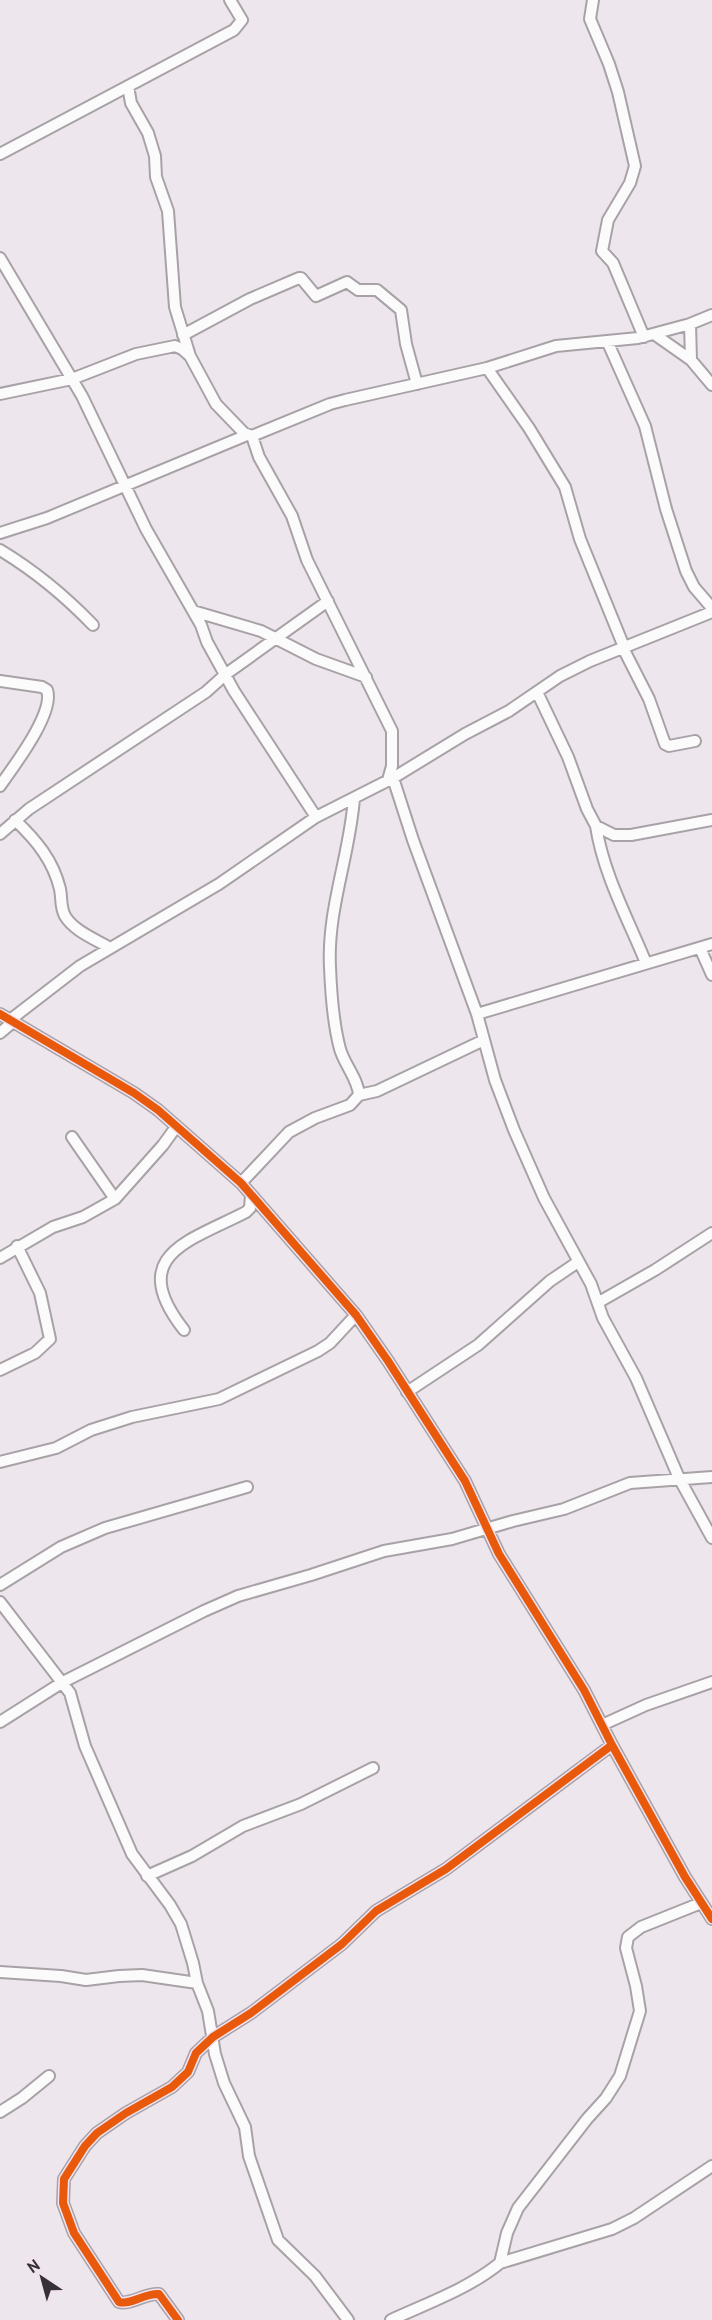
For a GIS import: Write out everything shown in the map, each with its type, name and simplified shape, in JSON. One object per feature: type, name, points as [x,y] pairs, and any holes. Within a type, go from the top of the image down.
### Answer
[{"type":"street","points":[[0,154],[237,28],[242,22],[242,17],[230,0]]},
{"type":"street","points":[[593,0],[590,19],[618,92],[635,166],[630,183],[608,220],[602,251],[613,263],[649,335],[691,360],[712,385]]},
{"type":"street","points":[[128,86],[131,103],[145,128],[155,153],[156,177],[168,211],[175,307],[190,356],[216,404],[249,436],[292,516],[307,560],[392,730],[390,779],[477,1014],[495,1080],[514,1130],[544,1198],[599,1302],[603,1318],[636,1378],[679,1478],[712,1538]]},
{"type":"street","points":[[0,258],[104,438],[124,486],[146,529],[193,611],[234,691],[316,817]]},
{"type":"street","points":[[183,335],[250,299],[300,277],[316,296],[347,282],[358,290],[379,291],[401,310],[406,344],[417,384]]},
{"type":"street","points":[[0,533],[47,518],[330,404],[487,368],[556,346],[585,342],[608,343],[649,335],[690,324],[712,315]]},
{"type":"street","points":[[690,324],[691,360]]},
{"type":"street","points":[[0,1033],[8,1018],[80,966],[219,884],[316,817],[390,779],[560,676],[590,661],[712,610],[694,587],[686,571],[666,509],[645,426],[608,343]]},
{"type":"street","points":[[0,394],[72,380],[136,354],[170,346],[182,349],[190,356]]},
{"type":"street","points":[[487,368],[538,442],[565,487],[580,539],[624,647],[649,699],[665,744],[669,746],[694,741]]},
{"type":"street","points":[[0,550],[70,601],[93,625]]},
{"type":"street","points":[[110,948],[69,921],[61,906],[61,892],[55,870],[43,849],[6,826],[206,693],[226,674],[328,601]]},
{"type":"street","points":[[193,611],[261,631],[316,658],[366,677]]},
{"type":"street","points":[[0,681],[42,687],[49,695],[36,732],[0,786]]},
{"type":"street","points":[[537,692],[564,747],[587,809],[596,826],[598,842],[613,884],[646,963]]},
{"type":"street","points":[[354,798],[352,819],[334,906],[330,965],[339,1047],[359,1095]]},
{"type":"street","points":[[596,826],[614,836],[630,836],[712,820]]},
{"type":"street","points":[[477,1014],[551,994],[712,944]]},
{"type":"street","points":[[700,948],[712,975]]},
{"type":"street","points":[[8,1018],[134,1093],[158,1110],[241,1183],[356,1315],[465,1481],[499,1554],[584,1690],[612,1745],[712,1919]]},
{"type":"street","points":[[241,1183],[289,1132],[315,1118],[350,1105],[359,1095],[377,1091],[484,1040]]},
{"type":"street","points":[[0,1258],[53,1227],[83,1216],[115,1199],[176,1127]]},
{"type":"street","points":[[72,1137],[115,1199]]},
{"type":"street","points":[[184,1329],[163,1298],[163,1270],[167,1259],[181,1245],[246,1212],[250,1208],[251,1195]]},
{"type":"street","points":[[599,1302],[656,1270],[712,1233]]},
{"type":"street","points":[[0,1370],[35,1353],[50,1339],[40,1293],[17,1246]]},
{"type":"street","points":[[407,1392],[478,1345],[550,1281],[578,1262]]},
{"type":"street","points":[[0,1462],[56,1448],[91,1430],[132,1417],[219,1399],[318,1351],[330,1343],[356,1315]]},
{"type":"street","points":[[0,1722],[63,1682],[238,1596],[384,1551],[452,1539],[564,1509],[630,1483],[712,1477]]},
{"type":"street","points":[[0,1585],[61,1547],[105,1527],[247,1487]]},
{"type":"street","points":[[0,1602],[63,1682],[74,1704],[87,1753],[132,1854],[170,1905],[181,1924],[194,1963],[197,1983],[208,2011],[215,2054],[224,2083],[245,2127],[249,2156],[278,2240],[315,2276],[348,2320]]},
{"type":"street","points":[[602,1725],[646,1705],[712,1682]]},
{"type":"street","points":[[178,2320],[159,2294],[147,2294],[125,2303],[119,2302],[74,2233],[67,2218],[62,2189],[64,2179],[74,2160],[97,2133],[177,2083],[188,2072],[196,2053],[213,2037],[251,2013],[342,1944],[376,1911],[446,1869],[612,1745]]},
{"type":"street","points":[[147,1876],[192,1856],[243,1826],[301,1804],[373,1768]]},
{"type":"street","points":[[500,2263],[507,2233],[518,2208],[621,2076],[640,2011],[626,1948],[628,1937],[641,1927],[701,1903]]},
{"type":"street","points":[[0,1972],[86,1980],[142,1975],[197,1983]]},
{"type":"street","points":[[0,2112],[49,2076]]},
{"type":"street","points":[[391,2320],[465,2286],[500,2263],[612,2229],[634,2218],[712,2166]]},
{"type":"cycle path","points":[[0,1014],[134,1093],[158,1110],[241,1183],[356,1315],[465,1481],[499,1554],[584,1690],[685,1877],[712,1919]]},
{"type":"cycle path","points":[[178,2320],[159,2294],[148,2295],[129,2302],[119,2302],[74,2233],[63,2203],[64,2179],[85,2146],[97,2133],[126,2113],[172,2087],[188,2072],[196,2053],[213,2037],[251,2013],[342,1944],[376,1911],[446,1869],[612,1745]]}]
